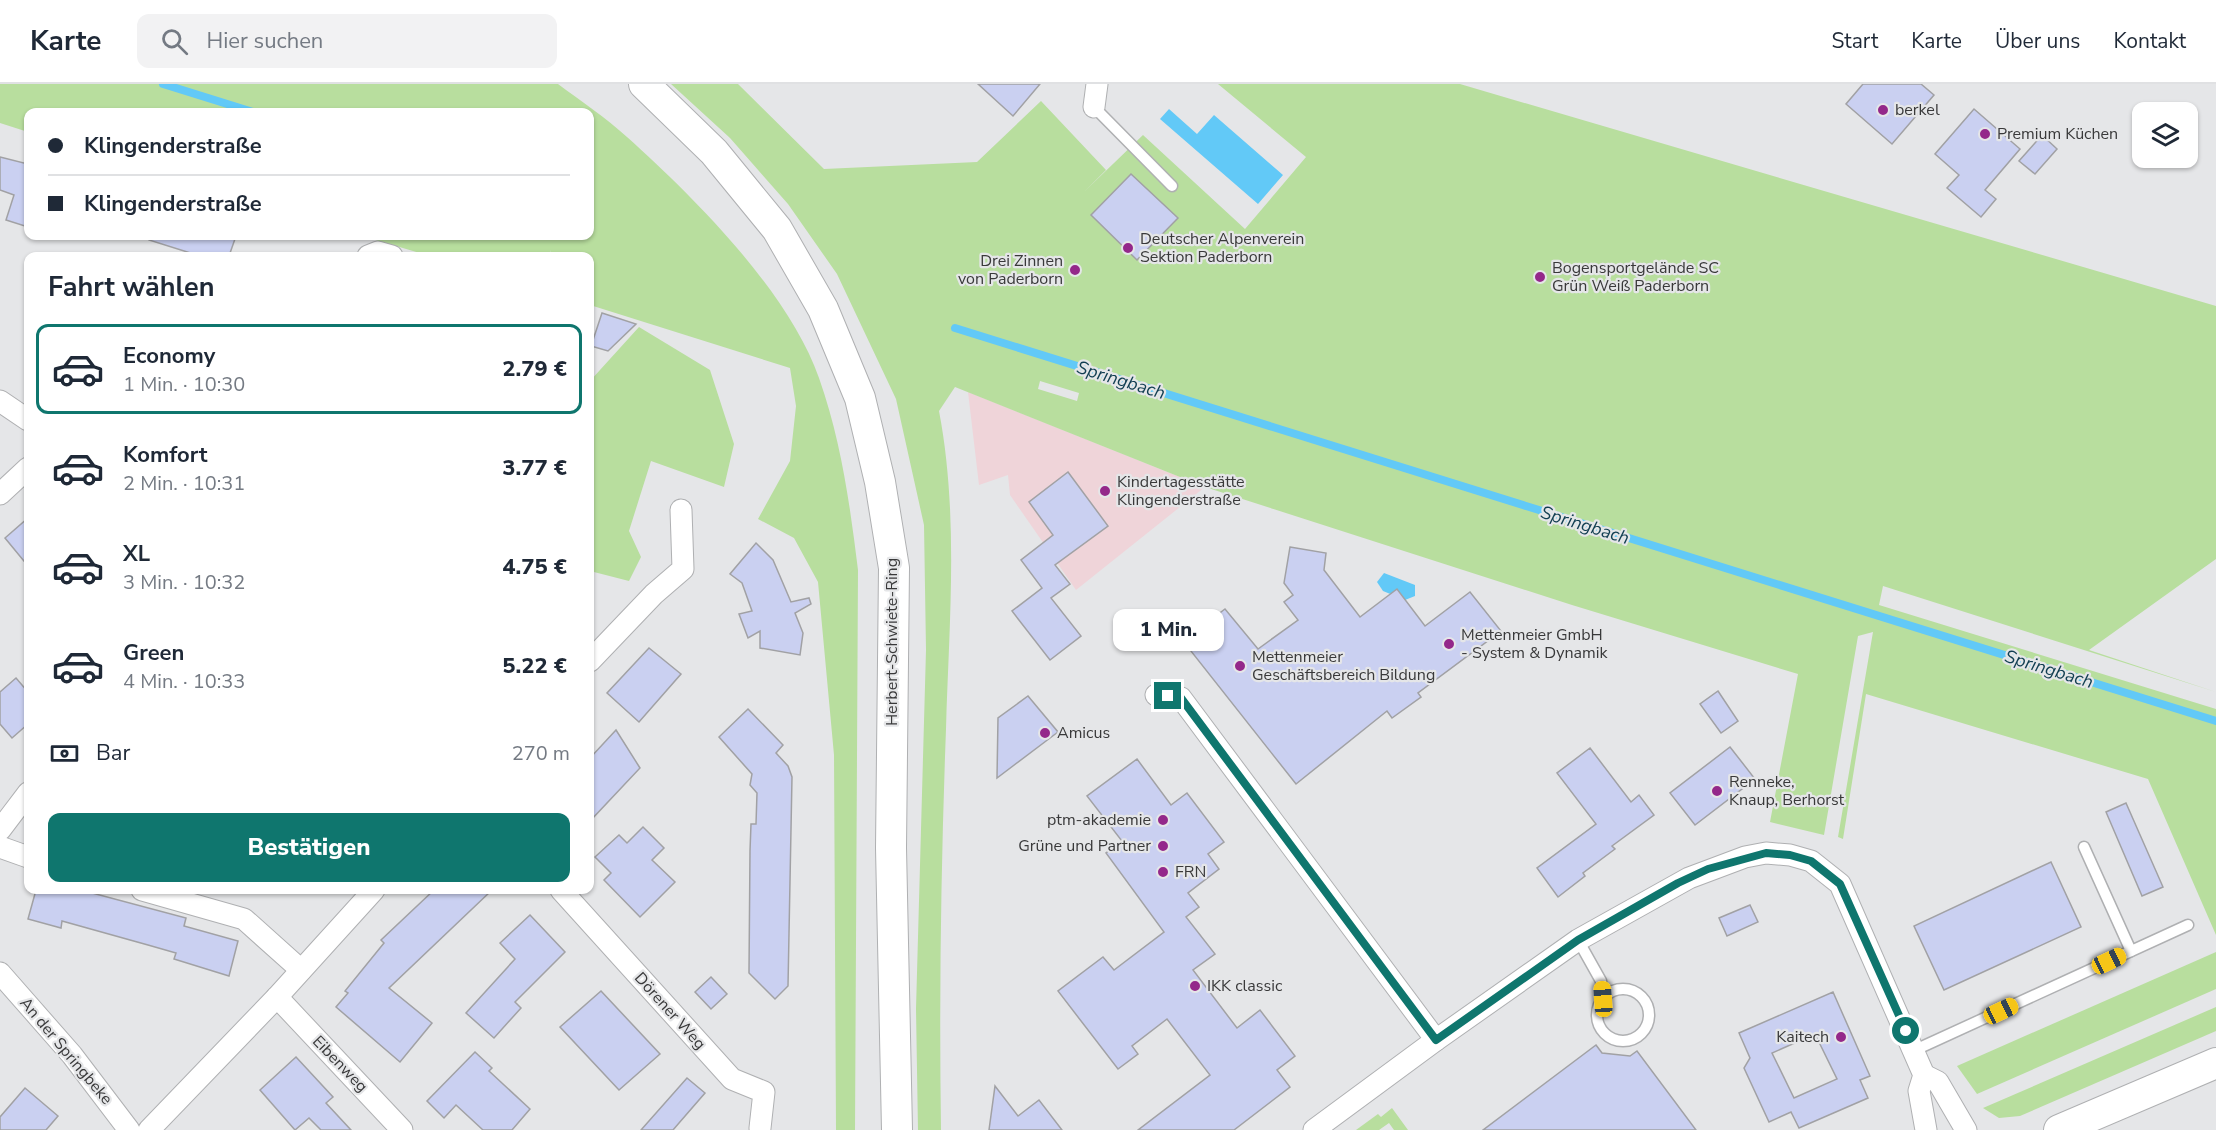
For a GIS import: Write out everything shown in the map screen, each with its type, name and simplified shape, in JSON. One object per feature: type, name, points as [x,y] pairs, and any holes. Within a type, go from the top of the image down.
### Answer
[{"type":"main road","name":"Herbert-Schwiete-Ring","points":[[644,84],[714,152],[777,228],[823,309],[860,398],[866,419],[880,482],[894,568],[891,848],[897,1130]]},
{"type":"main road","points":[[2060,1130],[2216,1063]]},
{"type":"street","points":[[1094,107],[1097,84]]},
{"type":"street","points":[[0,401],[24,417]]},
{"type":"street","points":[[0,494],[24,472]]},
{"type":"street","points":[[594,657],[654,594],[683,569],[681,510]]},
{"type":"street","points":[[1156,695],[1181,698],[1436,1040]]},
{"type":"street","points":[[0,830],[24,798]]},
{"type":"street","points":[[0,847],[24,855]]},
{"type":"street","points":[[1314,1130],[1578,940],[1708,869],[1766,853],[1790,855],[1811,861],[1840,884],[1915,1050],[1924,1075],[1919,1091],[1926,1130]]},
{"type":"street","points":[[156,894],[244,919],[301,970]]},
{"type":"street","points":[[149,1130],[277,998],[370,894]]},
{"type":"street","name":"Dörener Weg","points":[[565,894],[732,1079],[764,1092],[760,1128]]},
{"type":"street","name":"An der Springbeke","points":[[0,973],[72,1055],[129,1130]]},
{"type":"street","name":"Eibenweg","points":[[277,998],[402,1130]]},
{"type":"street","points":[[1924,1075],[1938,1082],[1966,1130]]},
{"type":"lane","points":[[1094,107],[1172,186]]},
{"type":"lane","points":[[2084,847],[2131,951]]},
{"type":"lane","points":[[1915,1050],[2188,925]]},
{"type":"lane","points":[[1578,940],[1601,981],[1603,999],[1598,1021],[1605,1034],[1626,1041],[1641,1034],[1649,1020],[1646,1003],[1641,996],[1625,989],[1609,994],[1603,999]]},
{"type":"shaded area","name":"Kindertagesstätte Klingenderstraße","points":[[968,392],[1205,487],[1076,590],[1010,495],[1008,475],[979,485]]},
{"type":"green space","points":[[0,84],[558,84],[591,108],[24,108],[24,131],[0,123]]},
{"type":"green space","points":[[671,84],[738,84],[824,169],[977,162],[1041,101],[1106,170],[1085,191],[1143,135],[1245,229],[1306,157],[1218,84],[1460,84],[2216,306],[2216,559],[2089,650],[2216,692],[1883,586],[1879,605],[2216,709],[2216,935],[2148,779],[1866,694],[1843,839],[1838,837],[1873,632],[1858,636],[1824,835],[1770,822],[1798,674],[1572,605],[1205,487],[955,387],[939,411],[945,450],[951,530],[942,879],[941,1130],[918,1130],[916,1009],[926,650],[924,525],[896,399],[837,274],[788,204],[730,138]],"holes":[[[1040,381],[1079,393],[1077,401],[1038,389]]]},
{"type":"green space","points":[[594,110],[653,161],[737,248],[786,312],[805,345],[827,401],[839,449],[858,570],[855,1130],[836,1130],[834,755],[818,582],[794,538],[758,519],[790,461],[796,406],[790,368],[594,306],[594,252],[551,252],[551,250],[550,252],[416,252],[376,240],[594,240]]},
{"type":"green space","points":[[639,327],[710,370],[734,444],[724,487],[651,461],[629,531],[641,557],[629,581],[594,572],[594,377]]},
{"type":"green space","points":[[2216,952],[2216,989],[1977,1094],[1957,1066]]},
{"type":"green space","points":[[2216,1007],[2216,1031],[2020,1116],[1999,1118],[1983,1108]]},
{"type":"green space","points":[[1392,1108],[1408,1130],[1394,1130],[1389,1123],[1379,1130],[1356,1130],[1378,1114],[1381,1117]]},
{"type":"water","points":[[1169,109],[1197,134],[1214,115],[1283,175],[1258,204],[1160,119]]},
{"type":"water","points":[[1384,573],[1415,585],[1415,596],[1405,600],[1383,591],[1377,582]]},
{"type":"building","points":[[978,84],[1040,84],[1013,116]]},
{"type":"building","points":[[1863,84],[1921,84],[1934,95],[1892,144],[1846,104]]},
{"type":"building","points":[[1974,109],[2020,149],[1985,190],[1996,199],[1981,217],[1947,188],[1959,175],[1935,154]]},
{"type":"building","points":[[2042,135],[2057,149],[2035,174],[2019,161]]},
{"type":"building","points":[[0,157],[24,163],[24,226],[6,220],[14,195],[0,190]]},
{"type":"building","points":[[1131,174],[1178,218],[1137,260],[1091,215]]},
{"type":"building","points":[[149,240],[235,240],[230,252],[187,252]]},
{"type":"building","points":[[602,313],[636,324],[608,351],[594,347],[594,337]]},
{"type":"building","points":[[1068,472],[1108,526],[1055,565],[1070,584],[1051,598],[1081,636],[1050,660],[1012,611],[1042,588],[1021,560],[1053,535],[1029,502]]},
{"type":"building","points":[[24,521],[24,561],[5,538]]},
{"type":"building","points":[[756,543],[773,560],[791,602],[809,598],[811,604],[795,613],[803,633],[800,655],[760,648],[760,631],[748,638],[739,614],[752,611],[742,583],[730,574]]},
{"type":"building","points":[[1290,547],[1326,553],[1324,570],[1360,617],[1397,589],[1425,626],[1470,592],[1501,631],[1418,693],[1421,697],[1392,718],[1387,711],[1296,784],[1183,641],[1225,609],[1258,649],[1298,620],[1284,602],[1293,595],[1284,583]]},
{"type":"building","points":[[649,648],[681,674],[639,722],[607,693]]},
{"type":"building","points":[[16,678],[24,687],[24,728],[12,738],[0,724],[0,692]]},
{"type":"building","points":[[1718,691],[1738,721],[1721,733],[1700,704]]},
{"type":"building","points":[[1028,696],[1058,732],[997,778],[998,718]]},
{"type":"building","points":[[748,709],[783,745],[776,753],[788,766],[792,777],[788,986],[775,999],[749,973],[751,824],[756,824],[757,793],[750,785],[752,774],[719,737]]},
{"type":"building","points":[[616,730],[640,768],[594,817],[594,754]]},
{"type":"building","points":[[1730,747],[1755,779],[1695,825],[1670,793]]},
{"type":"building","points":[[1590,748],[1631,802],[1639,795],[1654,815],[1612,846],[1615,849],[1583,873],[1585,876],[1558,897],[1537,868],[1596,824],[1557,773]]},
{"type":"building","points":[[1137,759],[1171,805],[1187,793],[1224,842],[1208,854],[1219,869],[1188,893],[1199,907],[1186,917],[1215,954],[1193,970],[1237,1028],[1260,1010],[1295,1056],[1277,1070],[1290,1087],[1234,1130],[1138,1130],[1210,1075],[1167,1019],[1132,1046],[1138,1054],[1118,1069],[1058,991],[1103,957],[1114,970],[1164,932],[1106,853],[1122,841],[1087,796]]},
{"type":"building","points":[[2126,803],[2163,887],[2142,896],[2106,812]]},
{"type":"building","points":[[643,827],[664,848],[652,860],[675,882],[640,917],[604,880],[611,873],[595,857],[619,835],[627,843]]},
{"type":"building","points":[[2051,862],[2081,927],[1944,990],[1914,926]]},
{"type":"building","points":[[35,894],[96,894],[186,918],[184,926],[238,941],[229,976],[174,959],[176,953],[148,945],[62,921],[61,928],[28,919]]},
{"type":"building","points":[[430,894],[488,894],[389,988],[432,1023],[400,1062],[336,1007],[348,993],[345,991],[384,943],[381,940]]},
{"type":"building","points":[[1750,905],[1758,922],[1727,936],[1719,918]]},
{"type":"building","points":[[530,915],[565,952],[515,1002],[521,1008],[494,1038],[466,1013],[515,959],[500,943]]},
{"type":"building","points":[[711,977],[727,994],[711,1009],[695,992]]},
{"type":"building","points":[[601,991],[660,1054],[619,1090],[560,1027]]},
{"type":"building","points":[[1833,992],[1870,1076],[1860,1080],[1868,1098],[1799,1128],[1791,1112],[1769,1122],[1744,1068],[1750,1058],[1739,1033]],"holes":[[[1815,1034],[1837,1079],[1794,1098],[1772,1053]]]},
{"type":"building","points":[[1596,1045],[1602,1053],[1630,1056],[1637,1051],[1696,1130],[1483,1130]]},
{"type":"building","points":[[475,1052],[492,1068],[489,1071],[530,1109],[512,1130],[483,1130],[456,1105],[444,1118],[427,1101]]},
{"type":"building","points":[[296,1057],[333,1097],[326,1103],[351,1130],[321,1130],[309,1118],[295,1130],[260,1090]]},
{"type":"building","points":[[687,1078],[705,1093],[673,1130],[641,1130]]},
{"type":"building","points":[[995,1086],[1018,1116],[1039,1100],[1062,1130],[989,1130]]},
{"type":"building","points":[[25,1088],[58,1116],[46,1130],[0,1130],[0,1117]]},
{"type":"waterway","name":"Springbach","points":[[163,84],[240,108]]},
{"type":"waterway","name":"Springbach","points":[[955,328],[2216,721]]},
{"type":"place","name":"berkel","points":[[1883,110]]},
{"type":"place","name":"Premium Küchen","points":[[1985,134]]},
{"type":"place","name":"Deutscher Alpenverein Sektion Paderborn","points":[[1128,248]]},
{"type":"place","name":"Drei Zinnen von Paderborn","points":[[1075,270]]},
{"type":"place","name":"Bogensportgelände SC Grün Weiß Paderborn","points":[[1540,277]]},
{"type":"place","name":"Kindertagesstätte Klingenderstraße","points":[[1105,491]]},
{"type":"place","name":"Mettenmeier GmbH - System & Dynamik","points":[[1449,644]]},
{"type":"place","name":"Mettenmeier Geschäftsbereich Bildung","points":[[1240,666]]},
{"type":"place","name":"Amicus","points":[[1045,733]]},
{"type":"place","name":"Renneke, Knaup, Berhorst","points":[[1717,791]]},
{"type":"place","name":"ptm-akademie","points":[[1163,820]]},
{"type":"place","name":"Grüne und Partner","points":[[1163,846]]},
{"type":"place","name":"FRN","points":[[1163,872]]},
{"type":"place","name":"IKK classic","points":[[1195,986]]},
{"type":"place","name":"Kaitech","points":[[1841,1037]]},
{"type":"route","points":[[1168,696],[1181,698],[1436,1040],[1564,949],[1678,883],[1708,869],[1744,857],[1766,853],[1790,855],[1811,861],[1840,884],[1906,1031]]}]
